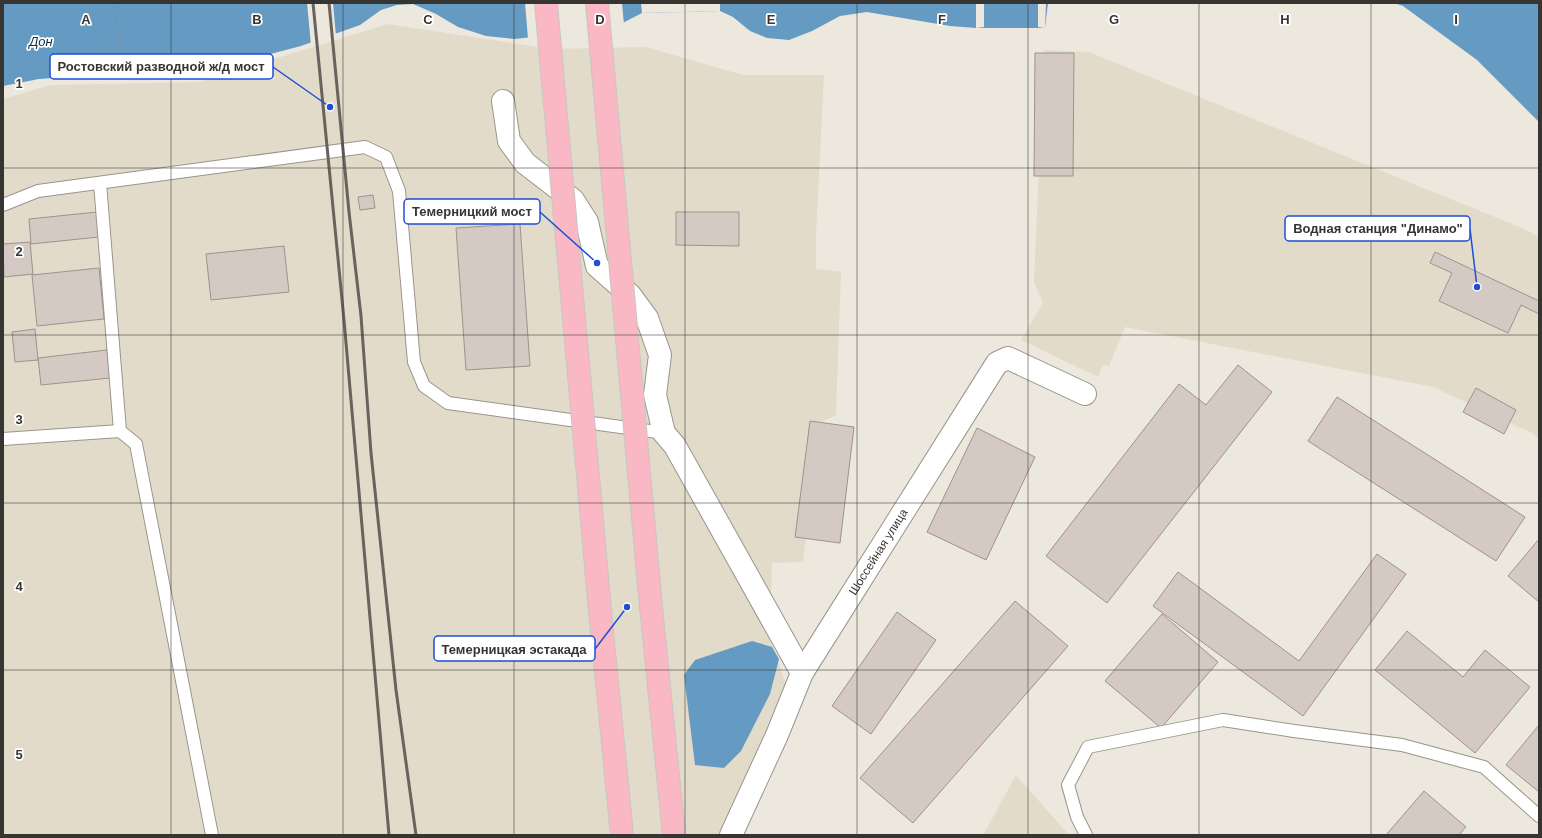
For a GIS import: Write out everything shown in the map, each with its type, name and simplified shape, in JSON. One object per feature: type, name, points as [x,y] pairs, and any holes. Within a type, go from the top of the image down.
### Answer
[{"type":"main road","points":[[546,3],[600,611],[622,835]]},
{"type":"main road","points":[[597,3],[651,607],[674,835]]},
{"type":"street","points":[[503,101],[509,141],[525,163],[572,200],[587,222],[597,266],[630,295],[647,318],[660,355],[655,395],[664,433],[675,446],[802,673]]},
{"type":"street","name":"Шоссейная улица","points":[[731,835],[777,735],[802,673],[997,363],[1008,358],[1085,394]]},
{"type":"lane","points":[[3,205],[38,191],[365,147],[386,157],[399,191],[414,362],[424,386],[448,403],[664,433]]},
{"type":"lane","points":[[100,183],[120,431]]},
{"type":"lane","points":[[3,439],[120,431],[136,444],[212,835]]},
{"type":"lane","points":[[1086,835],[1077,817],[1068,785],[1088,747],[1223,720],[1402,745],[1484,767],[1539,816]]},
{"type":"path","points":[[113,3],[124,72]]},
{"type":"path","points":[[106,37],[110,73]]},
{"type":"shaded area","points":[[388,24],[551,49],[646,47],[743,75],[824,75],[816,235],[816,269],[841,272],[836,415],[819,423],[803,562],[772,563],[770,639],[787,687],[726,835],[3,835],[3,99],[50,85],[200,82]]},
{"type":"shaded area","points":[[1044,50],[1089,52],[1522,228],[1539,237],[1539,439],[1532,433],[1433,387],[1125,327],[1109,366],[1103,365],[1098,377],[1021,340],[1043,303],[1034,282]]},
{"type":"shaded area","points":[[1016,775],[1069,835],[983,835]]},
{"type":"water","name":"Дон","points":[[3,3],[1048,3],[1045,28],[976,28],[950,26],[867,12],[840,16],[812,31],[789,40],[767,38],[750,31],[733,17],[720,11],[642,13],[611,29],[514,39],[486,36],[458,27],[436,14],[413,4],[397,5],[381,10],[360,25],[301,46],[236,63],[201,68],[39,79],[3,86]]},
{"type":"water","points":[[1394,3],[1539,3],[1539,122],[1477,60],[1403,6]]},
{"type":"water","points":[[752,641],[772,647],[779,659],[770,694],[741,751],[724,768],[695,765],[684,675],[695,660]]},
{"type":"pier","points":[[307,3],[333,3],[336,36],[311,45]]},
{"type":"pier","points":[[525,3],[622,3],[624,25],[612,31],[528,39]]},
{"type":"pier","points":[[641,3],[720,3],[720,11],[642,13]]},
{"type":"pier","points":[[976,3],[984,3],[984,27],[976,28]]},
{"type":"pier","points":[[1038,3],[1046,3],[1045,28],[1038,27]]},
{"type":"building","points":[[1035,53],[1074,53],[1073,176],[1034,176]]},
{"type":"building","points":[[373,195],[375,208],[360,210],[358,197]]},
{"type":"building","points":[[97,212],[99,237],[31,244],[29,219]]},
{"type":"building","points":[[676,212],[739,212],[739,246],[676,245]]},
{"type":"building","points":[[520,224],[530,366],[466,370],[456,228]]},
{"type":"building","points":[[30,242],[33,274],[4,277],[3,244]]},
{"type":"building","points":[[284,246],[289,292],[211,300],[206,254]]},
{"type":"building","points":[[1435,252],[1539,301],[1539,314],[1521,305],[1508,333],[1439,301],[1452,273],[1430,263]]},
{"type":"building","points":[[99,268],[104,319],[37,326],[32,275]]},
{"type":"building","points":[[35,329],[38,360],[15,362],[12,332]]},
{"type":"building","points":[[107,350],[110,378],[41,385],[38,358]]},
{"type":"building","points":[[1238,365],[1272,392],[1107,603],[1046,556],[1179,384],[1206,405]]},
{"type":"building","points":[[1476,388],[1516,410],[1504,434],[1463,412]]},
{"type":"building","points":[[1337,397],[1525,517],[1496,561],[1308,441]]},
{"type":"building","points":[[810,421],[854,427],[840,543],[795,537]]},
{"type":"building","points":[[977,428],[1035,457],[986,560],[927,532]]},
{"type":"building","points":[[1539,539],[1539,602],[1508,576]]},
{"type":"building","points":[[1377,554],[1406,574],[1303,716],[1153,606],[1178,572],[1299,661]]},
{"type":"building","points":[[1015,601],[1068,646],[913,823],[860,778]]},
{"type":"building","points":[[897,612],[936,640],[871,734],[832,706]]},
{"type":"building","points":[[1162,614],[1218,662],[1161,728],[1105,681]]},
{"type":"building","points":[[1407,631],[1463,677],[1485,650],[1530,687],[1475,753],[1375,670]]},
{"type":"building","points":[[1539,725],[1539,792],[1506,765]]},
{"type":"building","points":[[1424,791],[1466,827],[1459,835],[1386,835]]},
{"type":"railway","points":[[313,3],[344,320],[389,835]]},
{"type":"railway","points":[[329,3],[349,212],[361,316],[371,453],[396,690],[416,835]]},
{"type":"place","name":"Ростовский разводной ж/д мост","points":[[330,107]]},
{"type":"place","name":"Темерницкий мост","points":[[597,263]]},
{"type":"place","name":"Водная станция \"Динамо\"","points":[[1477,287]]},
{"type":"place","name":"Темерницкая эстакада","points":[[627,607]]}]
